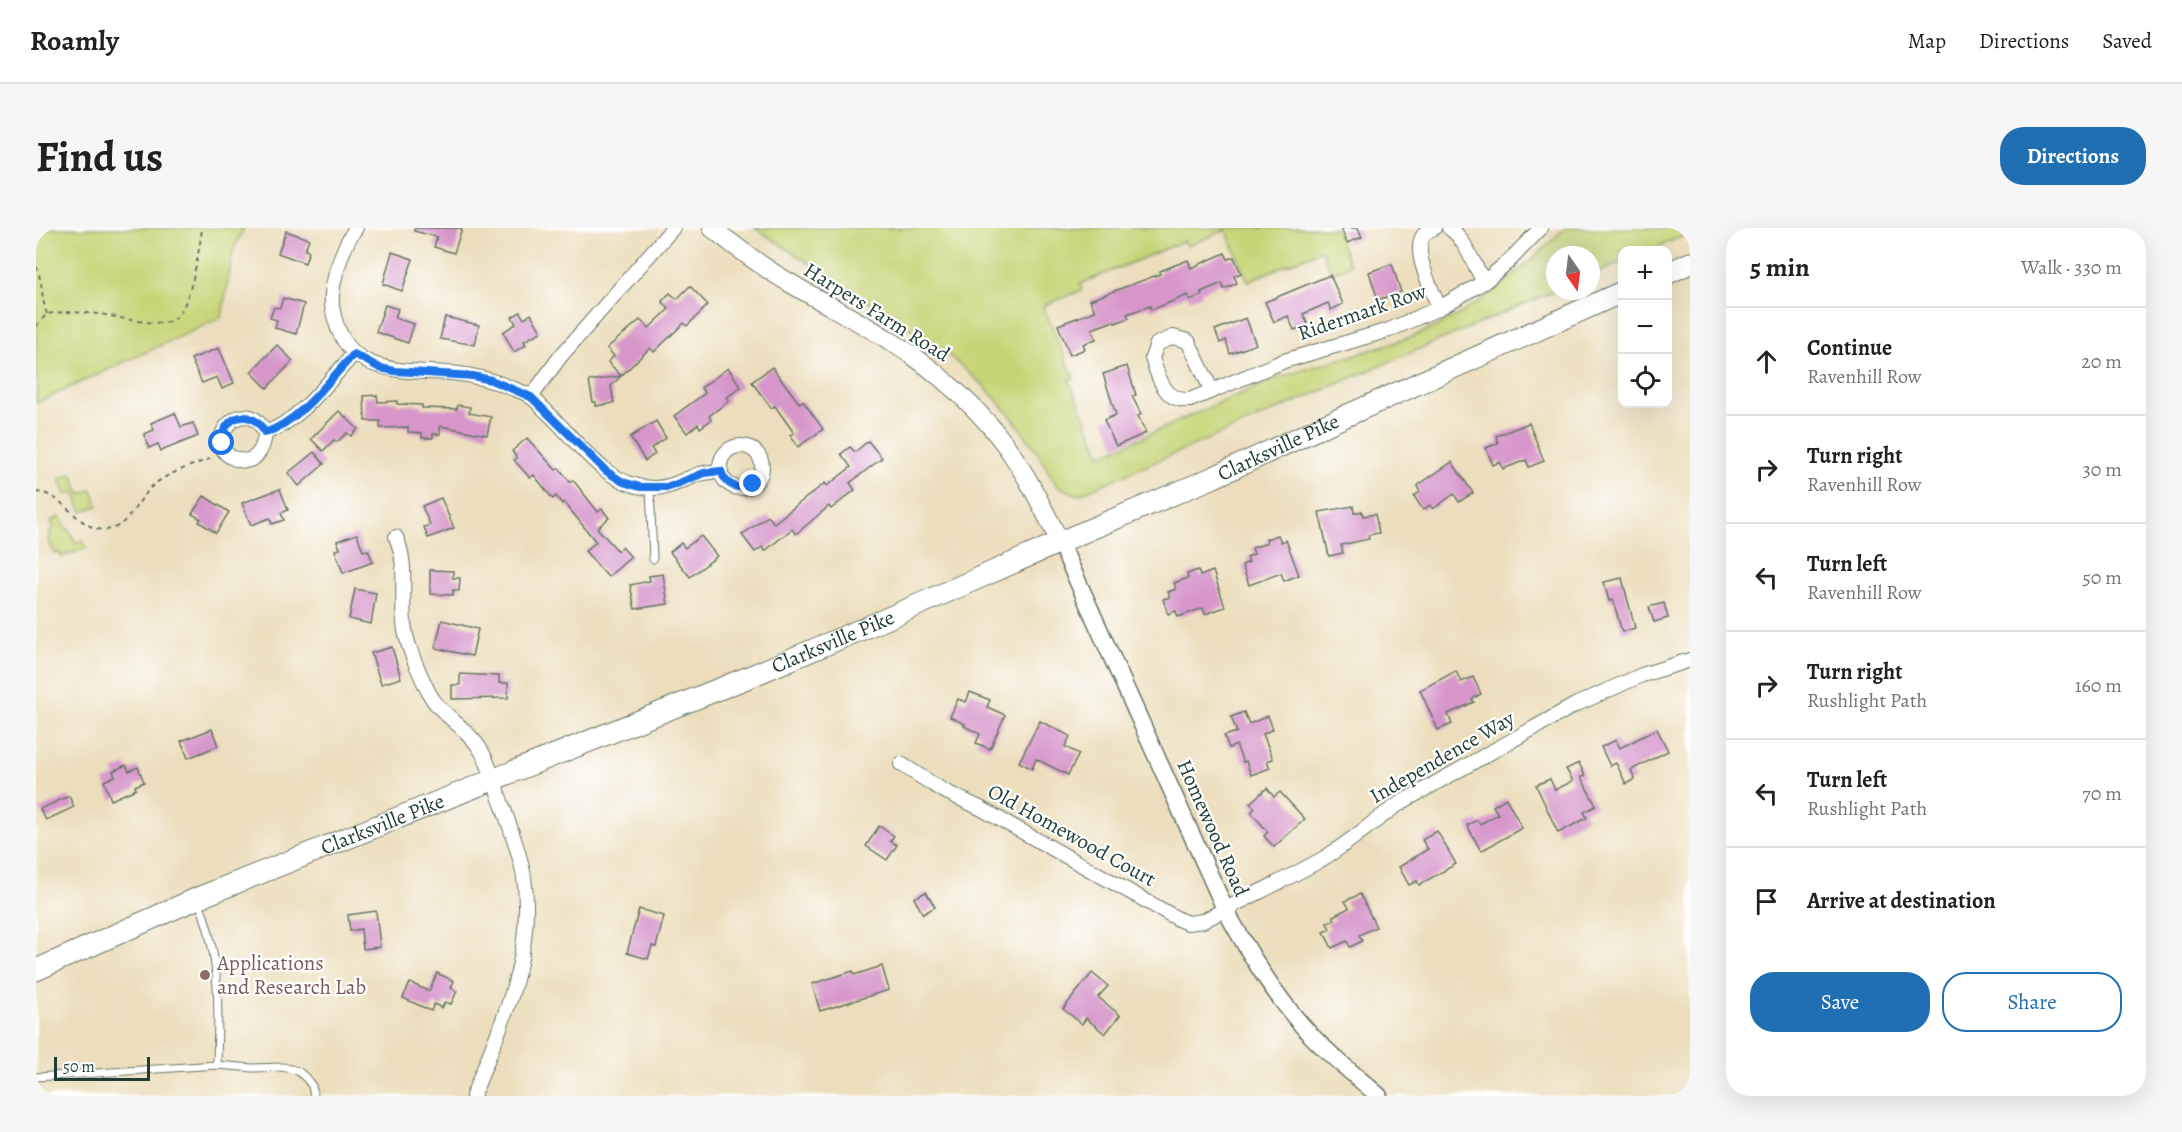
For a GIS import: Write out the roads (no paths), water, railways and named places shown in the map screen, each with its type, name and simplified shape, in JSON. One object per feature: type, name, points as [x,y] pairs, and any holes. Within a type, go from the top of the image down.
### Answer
[{"type":"main road","name":"Harpers Farm Road","points":[[712,228],[763,267],[868,328],[940,376],[1004,443],[1022,471],[1060,542]]},
{"type":"main road","points":[[1672,271],[1690,263]]},
{"type":"main road","name":"Clarksville Pike","points":[[36,970],[198,898],[749,677],[1212,478],[1328,423],[1618,294]]},
{"type":"street","points":[[356,228],[350,236],[336,273],[332,298],[338,328],[344,342],[354,354],[380,368],[473,376],[491,380],[531,397],[606,471],[623,482],[650,488],[669,487],[704,473],[721,471]]},
{"type":"street","points":[[531,397],[560,357],[674,228]]},
{"type":"street","points":[[1434,228],[1422,235],[1419,243],[1419,256],[1439,308]]},
{"type":"street","points":[[1449,228],[1455,231],[1484,282]]},
{"type":"street","name":"Ridermark Row","points":[[1212,391],[1188,342],[1173,337],[1157,344],[1152,358],[1166,393],[1173,399],[1190,400],[1212,391],[1284,361],[1389,330],[1439,308],[1484,282],[1509,261],[1540,228]]},
{"type":"street","points":[[265,433],[280,428],[294,417],[354,354]]},
{"type":"street","points":[[248,417],[256,420],[265,433],[264,445],[255,457],[245,461],[238,460],[224,450],[222,434],[225,426],[237,418],[248,417]]},
{"type":"street","points":[[396,537],[404,559],[404,624],[409,644],[433,700],[475,740],[483,755],[519,851],[524,878],[525,938],[519,973],[509,1008],[473,1096]]},
{"type":"street","name":"Homewood Road","points":[[1060,542],[1225,909],[1250,954],[1279,998],[1308,1032],[1379,1096]]},
{"type":"street","name":"Independence Way","points":[[1225,909],[1319,860],[1402,802],[1575,705],[1642,675],[1690,660]]},
{"type":"street","name":"Old Homewood Court","points":[[901,764],[942,790],[980,808],[1180,920],[1188,923],[1203,921],[1225,909]]},
{"type":"lane","points":[[650,488],[652,559]]},
{"type":"lane","points":[[198,898],[210,937],[216,970],[217,1065]]},
{"type":"lane","points":[[36,1077],[217,1065],[252,1068],[283,1067],[298,1071],[312,1086],[314,1096]]},
{"type":"place","name":"Applications and Research Lab","points":[[205,975]]}]
